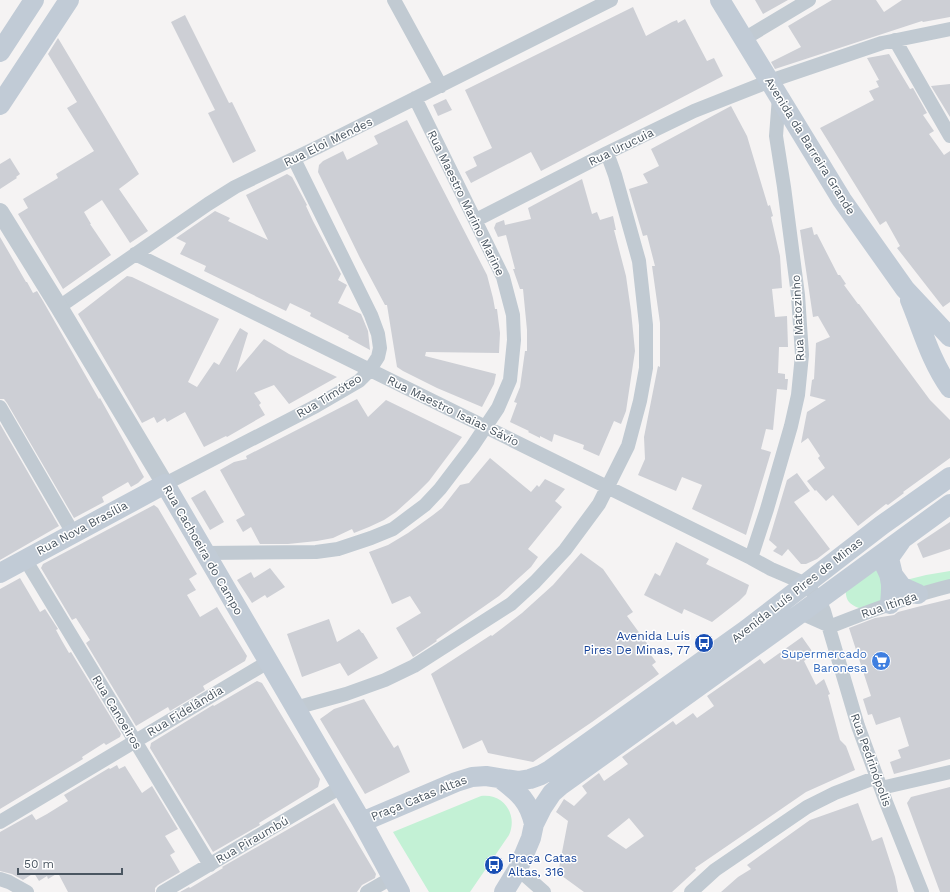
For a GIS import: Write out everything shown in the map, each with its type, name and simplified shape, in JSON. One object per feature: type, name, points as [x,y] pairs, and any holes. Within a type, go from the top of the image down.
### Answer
[{"type":"main road","points":[[0,52],[34,0]]},
{"type":"main road","points":[[0,105],[69,0]]},
{"type":"main road","name":"Avenida da Barreira Grande","points":[[720,0],[842,200],[905,288],[950,337]]},
{"type":"main road","name":"Avenida da Barreira Grande","points":[[905,288],[924,337],[949,382]]},
{"type":"main road","name":"Avenida Luís Pires de Minas","points":[[501,779],[530,779],[550,770],[746,630],[882,525],[950,477]]},
{"type":"main road","name":"Rua Nova Brasília","points":[[0,573],[165,484]]},
{"type":"main road","name":"Rua Cachoeira do Campo","points":[[165,484],[362,822],[396,884]]},
{"type":"main road","name":"Avenida Luís Pires de Minas","points":[[534,824],[547,800],[560,786],[950,504]]},
{"type":"main road","points":[[902,540],[894,549],[889,558],[894,575],[902,587],[918,594]]},
{"type":"main road","points":[[876,558],[887,569],[890,576],[890,604]]},
{"type":"main road","name":"Praça Catas Altas","points":[[362,822],[456,782],[472,777],[486,776],[501,779]]},
{"type":"main road","points":[[501,779],[518,792],[525,801],[531,812],[534,824],[531,838],[518,869],[504,892]]},
{"type":"street","points":[[394,0],[441,86]]},
{"type":"street","name":"Rua Eloi Mendes","points":[[59,307],[235,187],[441,86],[611,0]]},
{"type":"street","points":[[744,39],[810,0]]},
{"type":"street","name":"Rua Urucuia","points":[[476,220],[607,153],[694,111],[774,89],[882,43],[950,29]]},
{"type":"street","points":[[895,40],[950,136]]},
{"type":"street","name":"Rua Matozinho","points":[[751,558],[791,426],[798,395],[802,355],[798,295],[776,136],[774,89]]},
{"type":"street","name":"Rua Maestro Marino Marine","points":[[204,553],[316,552],[338,549],[394,529],[425,505],[440,489],[472,447],[498,408],[510,380],[514,340],[513,315],[503,277],[415,98]]},
{"type":"street","points":[[295,708],[346,694],[385,680],[414,666],[511,605],[565,550],[599,504],[628,446],[640,401],[646,368],[646,325],[639,261],[615,175],[607,153]]},
{"type":"street","name":"Rua Timóteo","points":[[165,484],[316,406],[359,381],[369,371],[378,357],[380,348],[378,334],[372,315],[294,158]]},
{"type":"street","name":"Rua Cachoeira do Campo","points":[[0,212],[165,484]]},
{"type":"street","name":"Rua Maestro Isaias Sávio","points":[[135,254],[369,371],[751,558],[771,569],[798,590],[819,600]]},
{"type":"street","points":[[0,407],[73,533]]},
{"type":"street","name":"Rua Canoeiros","points":[[25,559],[210,865]]},
{"type":"street","name":"Rua Itinga","points":[[829,626],[867,611],[918,594],[950,586]]},
{"type":"street","name":"Rua Pedrinópolis","points":[[819,600],[829,626],[858,726],[922,892]]},
{"type":"street","points":[[801,613],[829,626]]},
{"type":"street","name":"Rua Fidelândia","points":[[0,822],[268,662]]},
{"type":"street","points":[[691,892],[715,870],[807,807],[835,793],[879,782],[950,772]]},
{"type":"street","name":"Rua Piraumbú","points":[[163,892],[341,787]]},
{"type":"street","points":[[518,869],[544,892]]},
{"type":"street","points":[[0,880],[9,882],[27,892]]},
{"type":"street","points":[[367,892],[396,884]]},
{"type":"green space","points":[[880,569],[889,600],[867,611],[850,603],[846,596],[846,584],[857,574]]},
{"type":"green space","points":[[950,571],[950,584],[931,589],[902,581],[926,575]]},
{"type":"green space","points":[[481,796],[496,798],[507,807],[512,820],[509,835],[470,892],[429,892],[393,832]]},
{"type":"building","points":[[755,0],[788,0],[763,14]]},
{"type":"building","points":[[832,0],[876,0],[884,12],[902,0],[950,0],[950,17],[922,21],[775,69],[771,62],[801,47],[788,26]]},
{"type":"building","points":[[633,7],[646,36],[672,22],[677,20],[678,23],[685,19],[707,61],[714,58],[723,76],[541,171],[531,152],[471,183],[465,172],[477,166],[473,157],[492,148],[465,90]]},
{"type":"building","points":[[185,15],[229,103],[232,102],[256,151],[233,163],[208,113],[215,110],[171,22]]},
{"type":"building","points":[[58,38],[139,174],[119,189],[148,231],[130,243],[102,200],[84,212],[90,224],[111,255],[63,289],[18,214],[28,208],[23,199],[58,178],[56,174],[94,151],[67,108],[77,102],[48,54]]},
{"type":"building","points":[[889,54],[910,89],[913,88],[927,113],[923,115],[934,131],[929,134],[944,155],[950,151],[950,302],[943,307],[897,248],[900,246],[886,221],[880,225],[820,128],[874,100],[869,91],[879,87],[876,81],[879,80],[867,58]]},
{"type":"building","points":[[950,84],[950,117],[931,86]]},
{"type":"building","points":[[446,99],[452,110],[438,116],[433,105]]},
{"type":"building","points":[[731,106],[747,136],[768,206],[770,205],[773,216],[771,217],[780,256],[782,288],[772,289],[775,317],[787,316],[788,347],[779,347],[778,373],[785,374],[785,379],[788,379],[787,390],[777,389],[773,430],[766,429],[761,449],[771,452],[746,535],[692,509],[702,485],[682,477],[676,491],[638,475],[645,459],[644,437],[658,366],[660,367],[660,323],[652,266],[655,266],[647,235],[643,236],[629,189],[648,183],[643,174],[659,166],[651,149]]},
{"type":"building","points":[[407,120],[487,275],[495,309],[497,309],[500,333],[499,353],[426,352],[425,356],[496,374],[494,384],[482,407],[437,388],[397,367],[387,305],[385,305],[360,258],[318,172],[319,165],[323,161],[343,151],[347,160],[378,144],[374,136]]},
{"type":"building","points":[[10,158],[20,174],[16,177],[17,178],[0,189],[0,164]]},
{"type":"building","points":[[287,174],[292,177],[341,274],[338,280],[347,285],[338,303],[361,314],[368,331],[370,350],[348,338],[349,336],[310,316],[311,313],[290,303],[286,311],[204,271],[206,266],[180,254],[186,243],[176,238],[215,211],[230,218],[228,221],[268,240],[246,195]]},
{"type":"building","points":[[582,179],[592,214],[597,212],[600,220],[613,216],[616,230],[614,230],[626,276],[635,351],[626,411],[621,424],[614,421],[599,456],[583,449],[584,445],[554,434],[552,442],[540,436],[540,438],[510,422],[517,403],[514,402],[520,387],[525,351],[527,351],[527,330],[523,289],[520,289],[513,269],[515,269],[506,235],[498,237],[494,228],[496,223],[504,220],[505,225],[531,219],[528,208]]},
{"type":"building","points":[[812,227],[814,235],[817,234],[838,275],[840,275],[846,284],[844,285],[930,400],[950,420],[950,458],[858,526],[833,495],[826,501],[807,481],[825,468],[818,458],[820,456],[808,438],[801,443],[807,412],[826,400],[810,396],[812,380],[814,379],[816,343],[830,337],[818,316],[813,317],[800,230]]},
{"type":"building","points":[[0,237],[33,293],[37,291],[43,301],[144,477],[131,487],[128,482],[102,497],[104,502],[74,518],[7,403],[4,399],[0,399]]},
{"type":"building","points":[[127,276],[132,277],[219,319],[188,382],[197,387],[214,362],[219,365],[240,328],[248,333],[236,372],[264,339],[289,354],[337,377],[289,404],[274,385],[254,393],[261,403],[259,405],[265,415],[227,437],[226,436],[204,447],[185,412],[167,422],[165,418],[157,423],[154,417],[142,423],[78,314]]},
{"type":"building","points":[[357,399],[368,417],[386,400],[462,437],[429,481],[417,493],[396,512],[369,527],[354,533],[352,529],[333,538],[288,544],[260,544],[251,527],[243,532],[236,520],[245,515],[220,470],[234,462],[247,459],[246,456]]},
{"type":"building","points":[[0,424],[59,526],[0,560]]},
{"type":"building","points":[[490,458],[531,492],[537,485],[539,487],[545,479],[565,489],[555,501],[562,507],[528,549],[538,557],[531,567],[499,596],[413,657],[396,628],[421,613],[410,596],[392,604],[369,552],[388,545],[433,515],[442,508],[460,485],[469,483]]},
{"type":"building","points":[[797,473],[810,491],[794,502],[830,549],[817,559],[806,564],[801,564],[788,549],[782,556],[773,551],[777,547],[769,540],[787,480]]},
{"type":"building","points":[[205,490],[224,522],[210,530],[191,498]]},
{"type":"building","points":[[154,505],[158,508],[197,574],[189,579],[196,590],[187,595],[200,617],[217,607],[247,656],[245,661],[203,686],[205,690],[170,711],[168,707],[136,726],[86,643],[90,640],[76,618],[72,620],[41,568],[43,564]]},
{"type":"building","points":[[950,522],[950,549],[923,558],[917,544]]},
{"type":"building","points":[[676,542],[709,559],[706,564],[749,585],[746,594],[739,601],[712,622],[684,609],[682,614],[644,595],[655,573],[660,576]]},
{"type":"building","points":[[581,553],[603,569],[633,612],[627,616],[649,646],[646,648],[656,662],[652,665],[659,674],[533,762],[488,753],[482,740],[463,749],[431,674],[491,635],[492,636],[522,613],[553,585]]},
{"type":"building","points":[[270,568],[285,587],[267,598],[265,595],[252,603],[237,580],[251,572],[254,578]]},
{"type":"building","points":[[20,578],[40,612],[45,609],[58,629],[56,630],[69,653],[71,652],[121,734],[120,737],[106,745],[104,743],[82,757],[83,759],[0,809],[0,589]]},
{"type":"building","points":[[950,599],[950,759],[894,774],[890,762],[901,758],[898,750],[909,746],[900,717],[876,725],[872,714],[868,715],[863,699],[871,696],[849,628],[875,618],[894,615],[898,612]]},
{"type":"building","points":[[329,619],[337,642],[359,629],[378,658],[348,676],[340,663],[302,677],[287,634]]},
{"type":"building","points":[[802,637],[814,654],[804,661],[816,685],[824,679],[830,694],[828,695],[840,740],[846,746],[855,770],[806,792],[695,868],[696,870],[672,892],[584,892],[558,873],[568,821],[556,812],[564,799],[574,806],[587,793],[582,786],[599,773],[604,781],[628,764],[622,757],[673,721],[676,725],[693,713],[697,718],[714,706],[707,696],[760,659],[764,664]],"holes":[[[629,818],[644,836],[626,849],[607,836]]]},
{"type":"building","points":[[257,681],[262,683],[320,779],[318,787],[259,823],[260,825],[213,852],[150,748],[151,743],[213,705],[214,706]]},
{"type":"building","points":[[364,699],[394,748],[398,745],[410,772],[365,794],[320,719],[334,709]]},
{"type":"building","points":[[117,765],[119,769],[125,766],[142,793],[152,786],[178,829],[165,836],[175,852],[170,855],[180,872],[158,885],[155,888],[155,892],[68,892],[58,873],[48,879],[47,876],[39,881],[34,873],[23,880],[12,874],[0,871],[0,832],[32,814],[36,820],[47,814],[68,801],[64,795],[109,768],[110,769]]},
{"type":"building","points":[[950,787],[950,892],[940,892],[907,803],[911,797]]},
{"type":"building","points":[[334,803],[376,874],[375,878],[362,885],[357,892],[180,892],[189,887],[190,888],[223,868],[222,867]]},
{"type":"building","points":[[858,803],[872,841],[882,837],[895,877],[898,892],[721,892],[738,877],[751,869],[747,865],[810,820]]},
{"type":"place","name":"Avenida Luís Pires De Minas, 77","points":[[704,643]]},
{"type":"place","name":"Supermercado Baronesa","points":[[881,661]]},
{"type":"place","name":"Praça Catas Altas, 316","points":[[494,865]]}]
